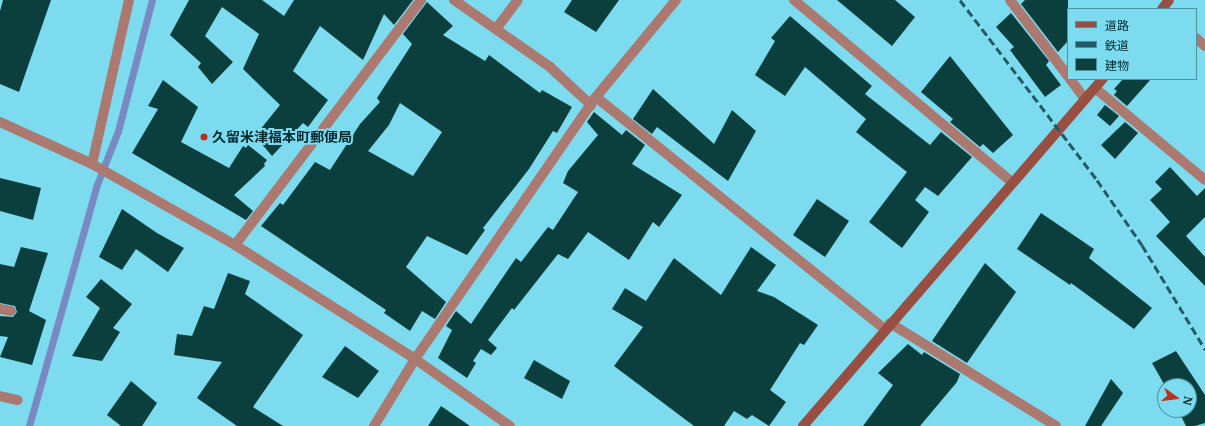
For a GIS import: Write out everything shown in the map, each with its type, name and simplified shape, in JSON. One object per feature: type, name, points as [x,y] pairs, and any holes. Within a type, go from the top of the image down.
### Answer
[{"type":"street","points":[[92,164],[129,0]]},
{"type":"street","points":[[235,245],[421,0]]},
{"type":"street","points":[[454,0],[594,101],[887,326],[1056,426]]},
{"type":"street","points":[[496,29],[518,0]]},
{"type":"street","points":[[374,426],[415,359],[594,101],[676,0]]},
{"type":"street","points":[[794,0],[1012,182]]},
{"type":"street","points":[[1010,0],[1067,75]]},
{"type":"street","points":[[1197,39],[1205,46]]},
{"type":"street","points":[[1071,80],[1085,99]]},
{"type":"street","points":[[803,426],[887,326],[1102,80]]},
{"type":"street","points":[[1095,88],[1205,180]]},
{"type":"street","points":[[0,122],[92,164],[235,245],[415,359],[510,426]]},
{"type":"street","points":[[0,309],[11,311]]},
{"type":"street","points":[[0,396],[18,400]]},
{"type":"building","points":[[3,0],[51,0],[19,92],[0,84],[0,11]]},
{"type":"building","points":[[189,0],[262,0],[284,16],[294,0],[413,0],[394,25],[384,14],[363,60],[320,26],[293,71],[328,100],[308,127],[303,123],[272,156],[255,136],[280,105],[243,69],[259,34],[222,7],[205,36],[233,62],[212,84],[198,67],[201,63],[170,35]]},
{"type":"building","points":[[572,0],[619,0],[596,32],[564,12]]},
{"type":"building","points":[[837,0],[895,0],[915,17],[892,46]]},
{"type":"building","points":[[1025,0],[1068,0],[1067,42],[1058,52],[1021,4]]},
{"type":"building","points":[[427,2],[453,26],[443,35],[485,61],[489,55],[540,93],[542,90],[572,107],[557,133],[553,131],[529,169],[483,228],[485,230],[467,255],[427,236],[406,267],[446,302],[435,319],[422,311],[410,331],[384,313],[386,310],[261,226],[280,203],[283,205],[315,162],[330,170],[360,124],[380,102],[377,98],[412,44],[403,34]],"holes":[[[400,103],[442,132],[413,176],[368,151],[389,125]]]},
{"type":"building","points":[[1011,13],[1049,61],[1046,65],[1061,85],[1045,97],[1010,50],[1014,47],[996,27]]},
{"type":"building","points":[[790,16],[872,86],[865,94],[930,145],[941,132],[972,157],[938,196],[925,187],[915,200],[929,212],[902,248],[869,222],[907,172],[856,132],[866,119],[805,67],[785,96],[755,75],[775,41],[771,38]]},
{"type":"building","points":[[950,56],[1013,135],[993,153],[983,144],[980,147],[950,122],[953,119],[921,92]]},
{"type":"building","points":[[163,80],[198,107],[181,142],[229,168],[243,146],[246,148],[248,145],[267,160],[264,164],[265,166],[234,195],[253,211],[246,220],[132,153],[158,109],[148,106]]},
{"type":"building","points":[[1122,80],[1150,80],[1127,106],[1114,95],[1117,91],[1114,89]]},
{"type":"building","points":[[653,89],[714,144],[732,110],[756,131],[728,181],[657,127],[652,134],[633,119]]},
{"type":"building","points":[[1105,105],[1119,116],[1110,126],[1097,115]]},
{"type":"building","points":[[594,112],[622,135],[626,130],[645,145],[632,164],[682,195],[659,227],[653,222],[629,260],[588,232],[568,259],[558,254],[514,310],[512,308],[488,340],[497,348],[491,355],[481,349],[473,361],[476,363],[467,378],[438,358],[452,330],[446,326],[456,311],[471,324],[516,258],[521,262],[548,227],[553,230],[578,192],[563,183],[568,171],[598,135],[587,122]]},
{"type":"building","points":[[1125,122],[1138,133],[1115,159],[1101,145]]},
{"type":"building","points":[[1170,167],[1197,196],[1205,188],[1205,217],[1186,236],[1205,257],[1205,286],[1156,236],[1170,222],[1150,200],[1162,189],[1155,182]]},
{"type":"building","points":[[0,178],[41,188],[33,220],[0,211]]},
{"type":"building","points":[[817,199],[849,221],[825,257],[793,235]]},
{"type":"building","points":[[122,209],[157,233],[184,248],[168,272],[136,249],[122,270],[99,257]]},
{"type":"building","points":[[1041,213],[1094,249],[1089,258],[1152,308],[1134,329],[1071,283],[1070,285],[1017,249]]},
{"type":"building","points":[[21,247],[48,253],[29,311],[46,320],[32,365],[0,357],[8,337],[0,336],[0,316],[13,317],[17,312],[15,306],[0,303],[0,264],[14,267]]},
{"type":"building","points":[[751,247],[776,265],[757,291],[774,297],[818,325],[804,345],[800,343],[770,390],[786,402],[769,426],[752,415],[747,419],[734,411],[724,426],[694,426],[614,366],[643,327],[612,309],[625,288],[646,301],[674,258],[721,295]]},
{"type":"building","points":[[985,263],[1016,292],[967,363],[932,341]]},
{"type":"building","points":[[228,273],[250,281],[245,294],[303,335],[253,407],[283,426],[237,426],[197,398],[222,362],[174,355],[177,334],[192,336],[204,306],[214,309]]},
{"type":"building","points":[[101,279],[132,304],[113,328],[120,332],[102,361],[72,356],[100,308],[86,297]]},
{"type":"building","points":[[908,344],[922,355],[924,352],[960,374],[957,382],[920,426],[863,426],[893,385],[878,373]]},
{"type":"building","points":[[345,346],[379,371],[358,398],[322,377]]},
{"type":"building","points":[[1176,351],[1194,378],[1160,378],[1152,363]]},
{"type":"building","points":[[534,360],[570,381],[562,399],[524,378]]},
{"type":"building","points":[[1111,379],[1123,393],[1101,426],[1085,426]]},
{"type":"building","points":[[131,381],[157,403],[142,426],[121,426],[107,415]]},
{"type":"building","points":[[1197,383],[1205,395],[1205,423],[1195,426],[1186,426],[1182,418],[1197,418]]},
{"type":"building","points":[[441,406],[470,426],[428,426]]},
{"type":"waterway","points":[[29,426],[96,187],[118,131],[152,0]]},
{"type":"railway","points":[[960,0],[1097,180],[1142,245],[1205,349]]},
{"type":"place","name":"久留米津福本町郵便局","points":[[204,137]]}]
